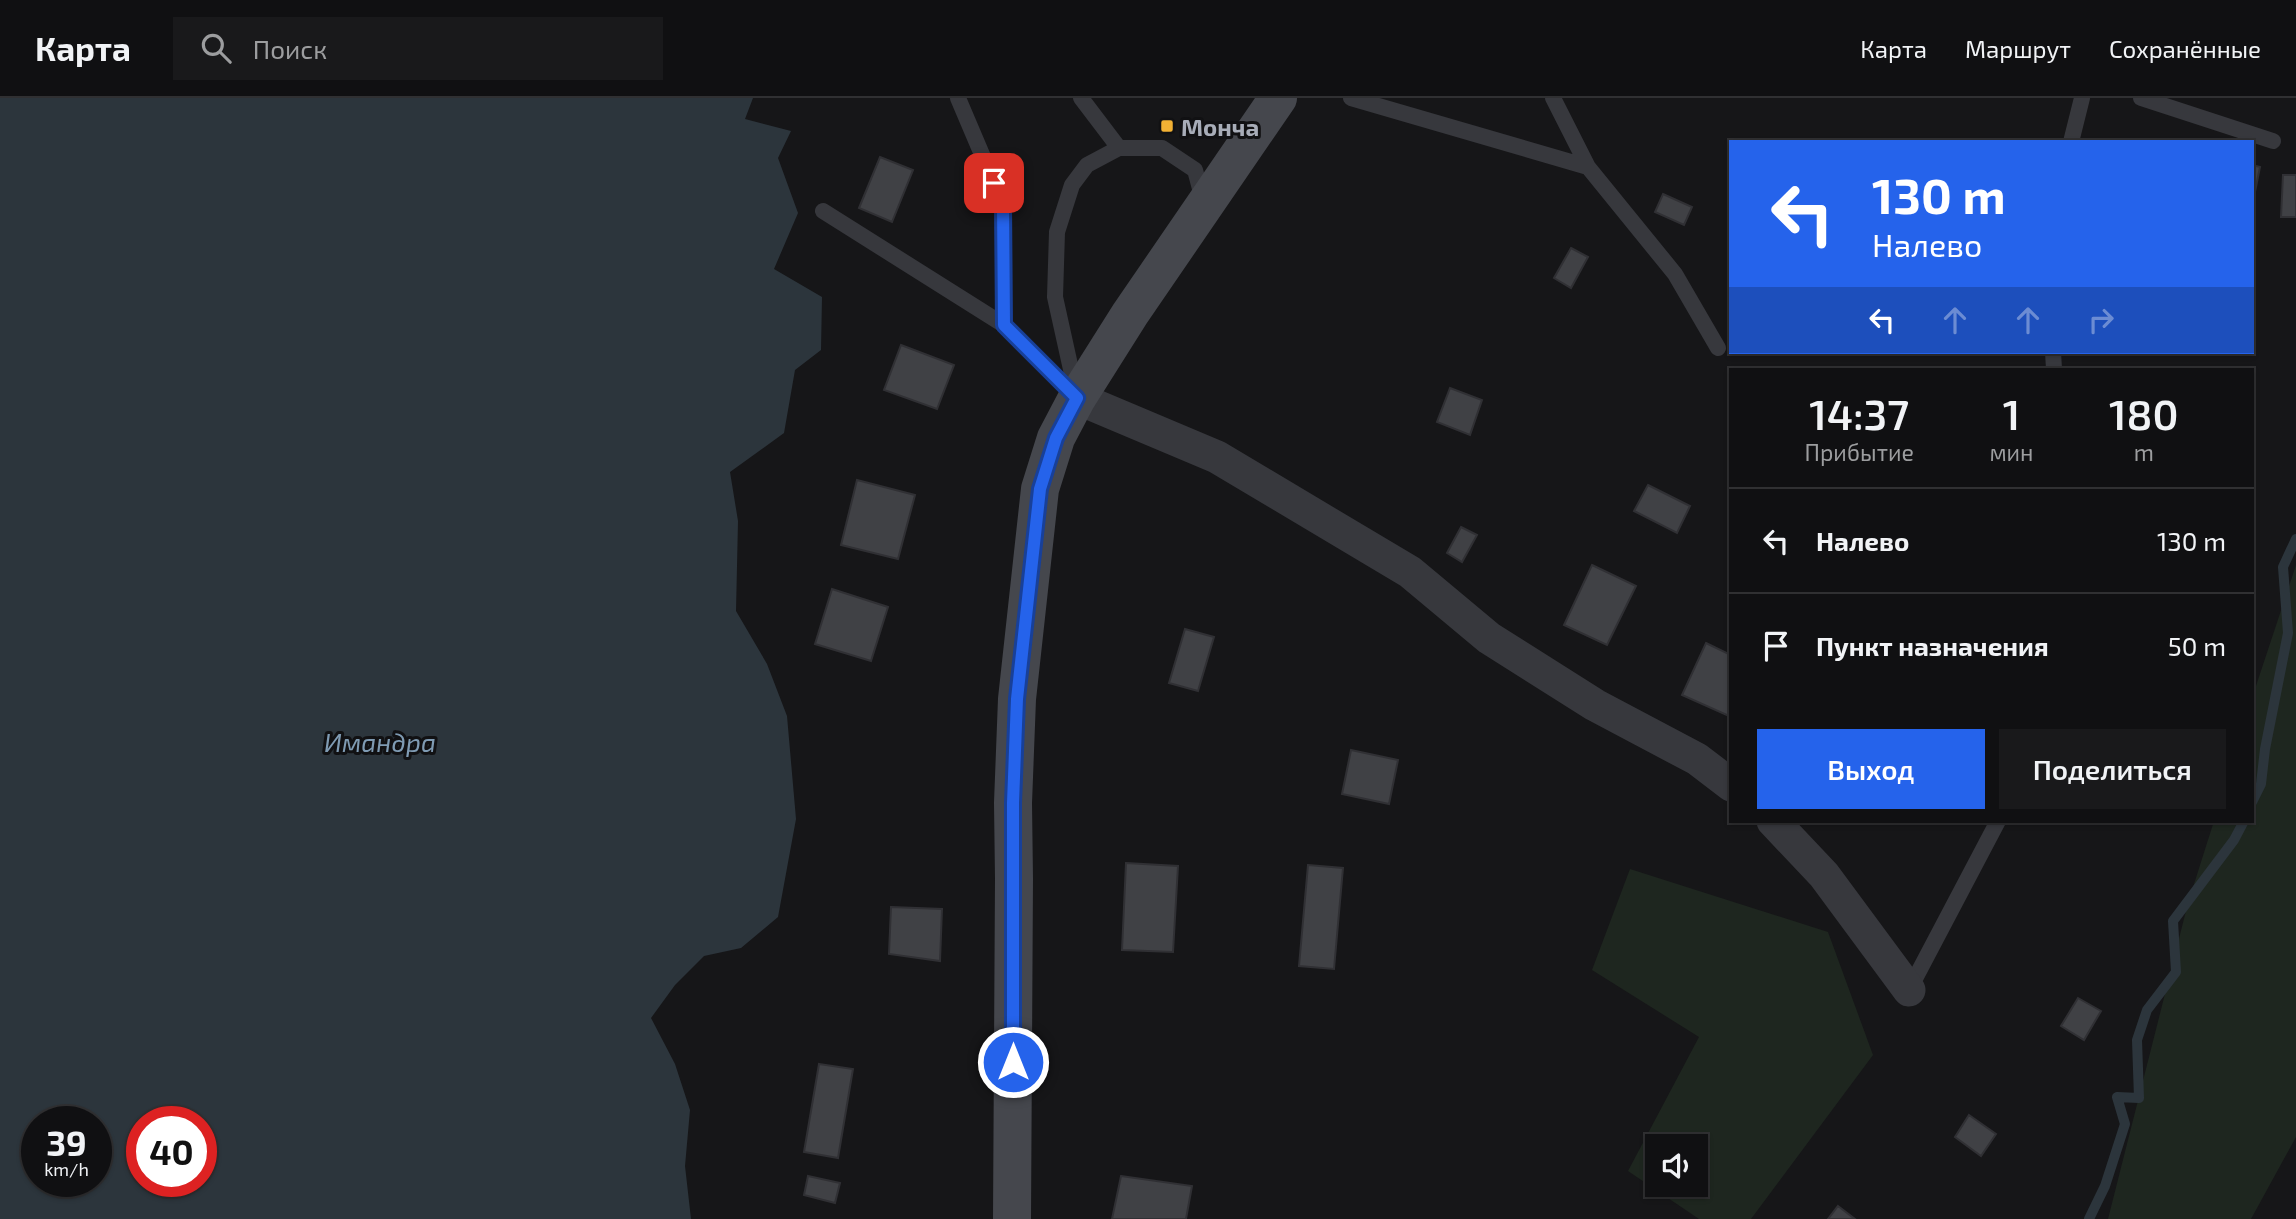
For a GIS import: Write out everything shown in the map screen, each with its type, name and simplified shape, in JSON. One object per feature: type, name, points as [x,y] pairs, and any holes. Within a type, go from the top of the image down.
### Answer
[{"type":"street","points":[[1012,1219],[1013,803],[1017,699],[1040,489],[1056,438],[1077,398],[1130,314],[1278,98]]},
{"type":"street","points":[[1077,398],[1217,457],[1410,572],[1489,638],[1595,705],[1697,759],[1729,783]]},
{"type":"street","points":[[1775,823],[1824,875],[1909,990]]},
{"type":"lane","points":[[958,98],[1003,204],[1004,325]]},
{"type":"lane","points":[[1081,98],[1119,148]]},
{"type":"lane","points":[[1351,98],[1588,167]]},
{"type":"lane","points":[[1553,98],[1588,167],[1675,274],[1718,348]]},
{"type":"lane","points":[[2072,140],[2082,98]]},
{"type":"lane","points":[[2141,98],[2273,141]]},
{"type":"lane","points":[[1077,398],[1055,297],[1057,232],[1072,185],[1087,164],[1119,148],[1162,149],[1195,170],[1205,207]]},
{"type":"lane","points":[[823,211],[1004,325],[1077,398]]},
{"type":"lane","points":[[1909,990],[1997,823]]},
{"type":"shaded area","points":[[2296,565],[2296,1137],[2251,1219],[2108,1219],[2188,903],[2213,823],[2254,823],[2254,692]]},
{"type":"shaded area","points":[[1630,869],[1828,932],[1873,1055],[1751,1219],[1699,1219],[1666,1197],[1708,1197],[1708,1134],[1648,1134],[1699,1037],[1592,970]]},
{"type":"shaded area","points":[[1645,1139],[1645,1182],[1628,1171]]},
{"type":"water","name":"Имандра","points":[[0,98],[753,98],[745,119],[791,131],[778,158],[798,213],[774,269],[822,297],[821,350],[795,370],[784,433],[730,472],[738,521],[736,611],[767,664],[787,716],[796,819],[778,917],[741,948],[704,956],[675,985],[651,1018],[675,1064],[690,1110],[685,1166],[691,1219],[0,1219]]},
{"type":"building","points":[[880,157],[913,170],[892,222],[859,208]]},
{"type":"building","points":[[2254,166],[2260,167],[2254,192]]},
{"type":"building","points":[[2283,175],[2296,175],[2296,217],[2281,217]]},
{"type":"building","points":[[1663,194],[1692,207],[1684,225],[1655,212]]},
{"type":"building","points":[[1571,248],[1588,257],[1571,288],[1554,278]]},
{"type":"building","points":[[901,345],[954,365],[937,409],[884,390]]},
{"type":"building","points":[[1450,388],[1482,400],[1470,435],[1437,422]]},
{"type":"building","points":[[857,480],[915,495],[898,559],[841,545]]},
{"type":"building","points":[[1648,485],[1690,506],[1677,533],[1634,511]]},
{"type":"building","points":[[1461,527],[1477,535],[1462,562],[1447,553]]},
{"type":"building","points":[[1592,565],[1636,586],[1607,645],[1564,625]]},
{"type":"building","points":[[832,589],[888,607],[871,661],[815,644]]},
{"type":"building","points":[[1185,629],[1214,637],[1198,691],[1169,683]]},
{"type":"building","points":[[1706,643],[1729,654],[1729,716],[1682,695]]},
{"type":"building","points":[[1351,750],[1398,760],[1389,804],[1342,794]]},
{"type":"building","points":[[1126,863],[1178,866],[1173,952],[1122,950]]},
{"type":"building","points":[[1308,865],[1343,868],[1334,969],[1299,966]]},
{"type":"building","points":[[891,907],[942,909],[940,961],[889,954]]},
{"type":"building","points":[[2078,998],[2101,1011],[2084,1040],[2061,1026]]},
{"type":"building","points":[[819,1064],[853,1069],[838,1158],[804,1152]]},
{"type":"building","points":[[1969,1115],[1996,1134],[1981,1156],[1955,1137]]},
{"type":"building","points":[[808,1176],[840,1183],[835,1203],[804,1195]]},
{"type":"building","points":[[1121,1176],[1192,1186],[1186,1219],[1112,1219]]},
{"type":"building","points":[[1838,1206],[1855,1219],[1828,1219]]},
{"type":"waterway","points":[[2254,798],[2261,784],[2265,749],[2288,633],[2283,567],[2296,539]]},
{"type":"waterway","points":[[2089,1219],[2105,1186],[2125,1124],[2117,1097],[2139,1098],[2137,1040],[2147,1010],[2176,972],[2173,921],[2234,840],[2243,823]]},
{"type":"place","name":"Монча","points":[[1167,126]]},
{"type":"route","points":[[994,183],[1003,204],[1004,325],[1077,398],[1056,438],[1040,489],[1017,699],[1013,803],[1013,1062]]}]
